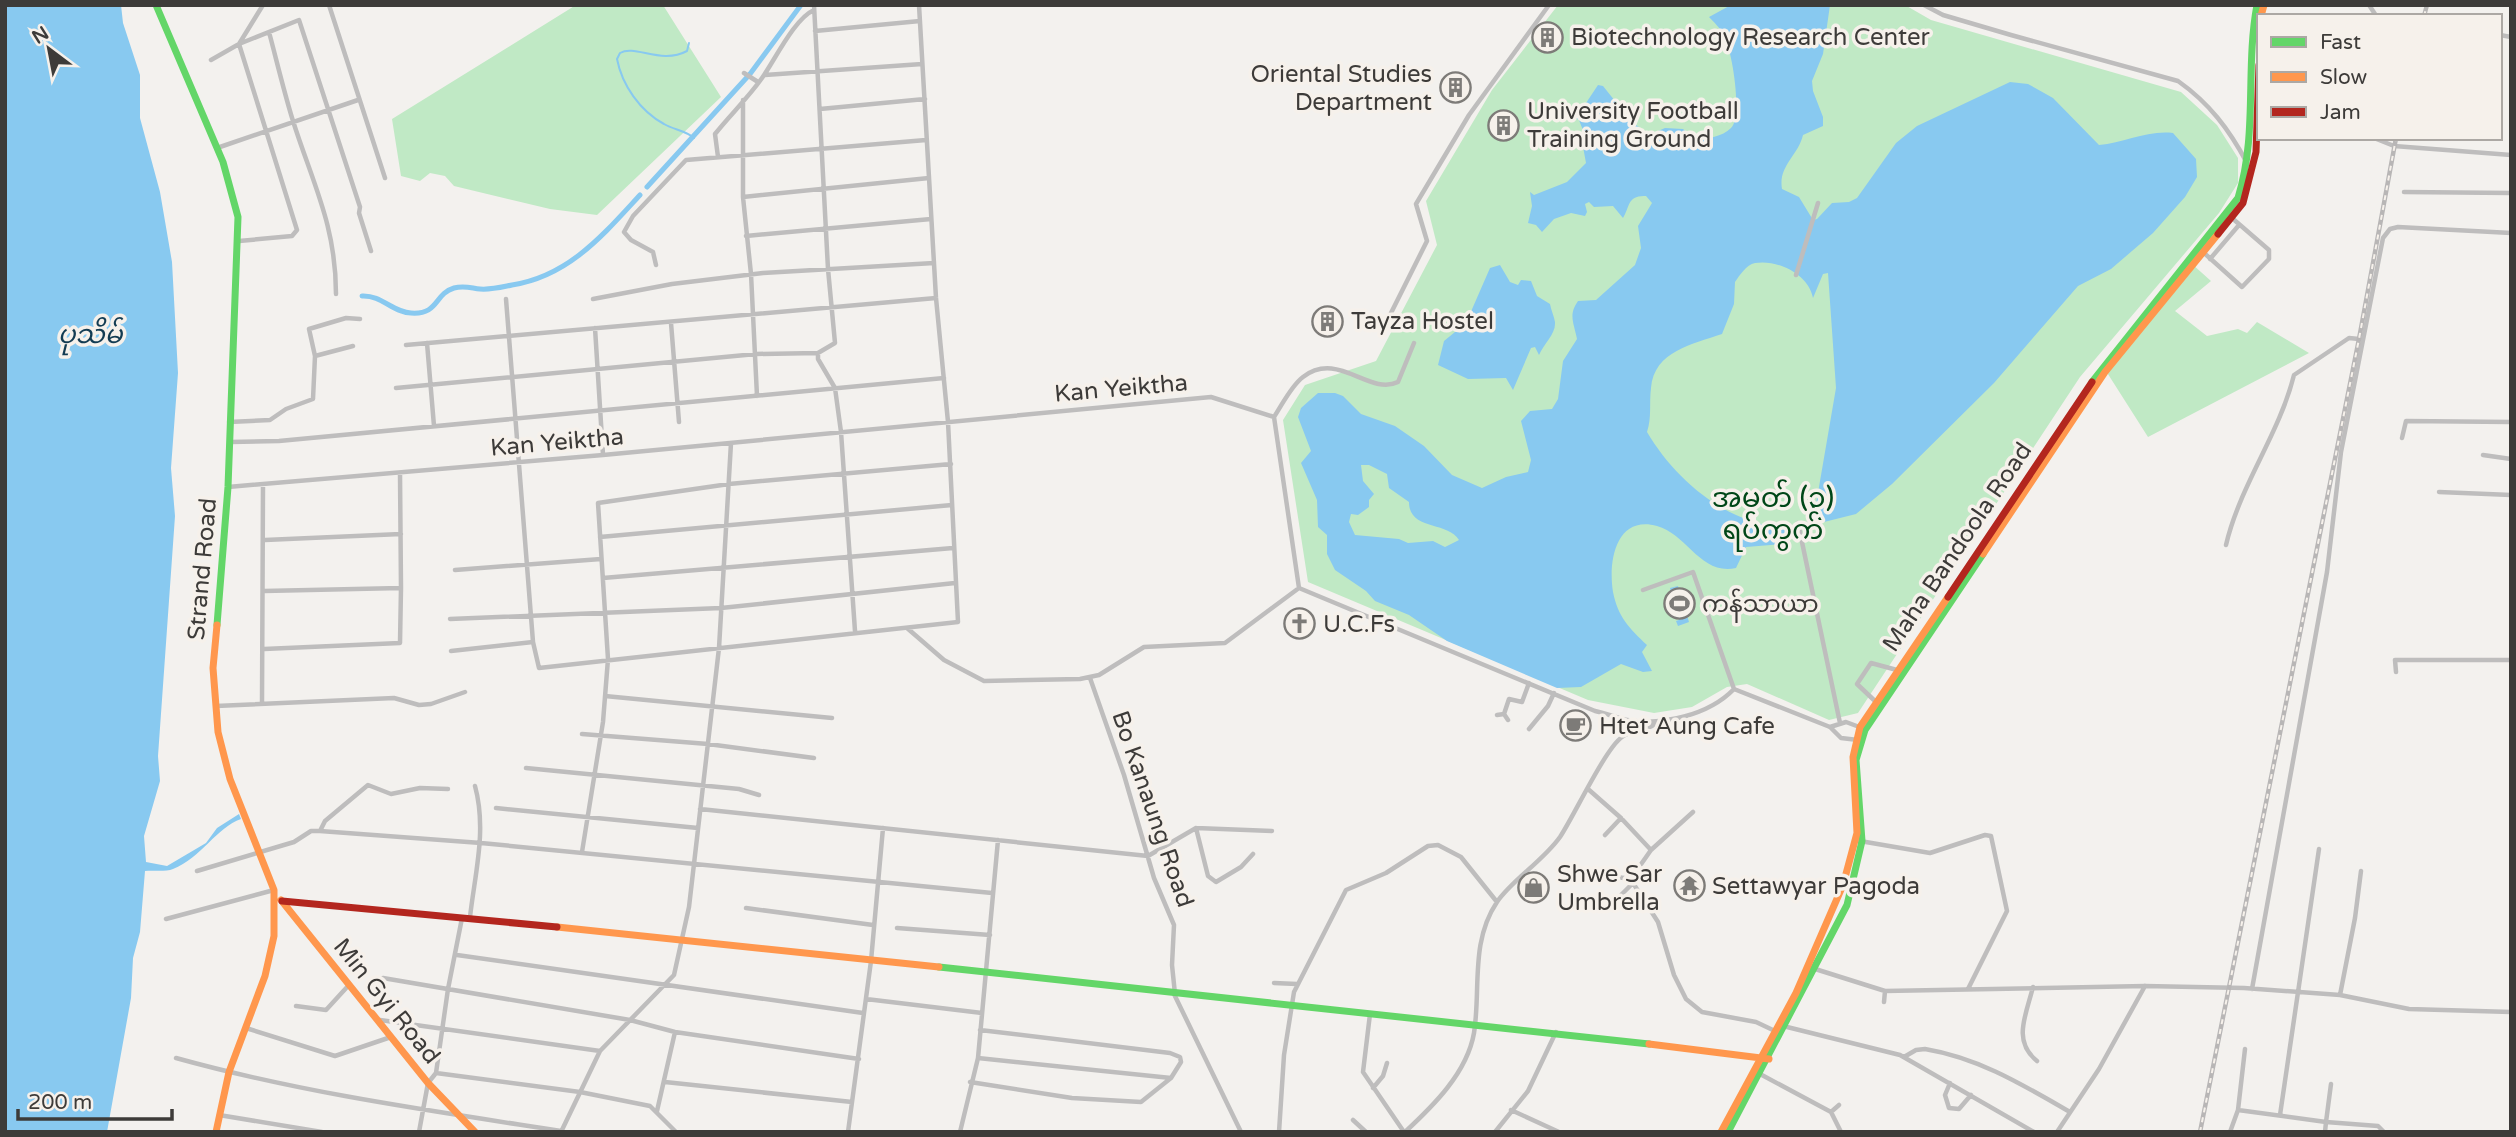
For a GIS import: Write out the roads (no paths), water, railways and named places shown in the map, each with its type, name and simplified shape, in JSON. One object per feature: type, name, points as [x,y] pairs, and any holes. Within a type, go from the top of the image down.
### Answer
[{"type":"main road","name":"Strand Road","points":[[156,5],[217,148],[238,217],[228,487],[213,668],[218,732],[230,779],[274,890],[274,936],[265,976],[229,1072],[216,1132]]},
{"type":"main road","name":"Maha Bandoola Road","points":[[1721,1132],[1765,1058],[1812,967],[1836,909],[1859,840],[1850,759],[1876,702],[2116,348],[2233,205],[2241,190],[2248,163],[2253,27],[2257,19]]},
{"type":"main road","name":"Maha Bandoola Road","points":[[1862,729],[2105,372],[2243,203],[2253,173],[2257,140]]},
{"type":"main road","name":"Min Gyi Road","points":[[274,890],[348,986],[394,1036],[428,1083],[475,1132]]},
{"type":"main road","points":[[282,901],[681,938],[1174,994],[1556,1032],[1765,1058]]},
{"type":"main road","name":"Maha Bandoola Road","points":[[1728,1132],[1760,1074],[1765,1058]]},
{"type":"street","points":[[239,241],[292,236],[296,232],[239,44],[264,5]]},
{"type":"street","points":[[329,5],[385,178]]},
{"type":"street","points":[[506,299],[533,642],[538,664],[543,670],[608,659],[958,622],[951,464],[936,298],[919,5]]},
{"type":"street","points":[[1388,319],[1427,241],[1416,204],[1469,115],[1549,5]]},
{"type":"street","points":[[1924,5],[1944,15],[2011,36],[2178,80],[2198,95],[2222,121],[2253,173]]},
{"type":"street","points":[[2369,5],[2375,14]]},
{"type":"street","points":[[396,388],[675,364],[755,354],[818,353],[835,343],[828,269],[814,7]]},
{"type":"street","points":[[718,156],[715,134],[756,81],[764,75],[788,36],[814,7]]},
{"type":"street","points":[[211,60],[239,44],[299,20],[371,251]]},
{"type":"street","points":[[815,31],[920,21]]},
{"type":"street","points":[[269,32],[294,122],[330,225],[336,294]]},
{"type":"street","points":[[764,75],[922,64]]},
{"type":"street","points":[[744,73],[756,81]]},
{"type":"street","points":[[743,99],[743,197],[751,274],[757,396]]},
{"type":"street","points":[[820,110],[925,99]]},
{"type":"street","points":[[217,148],[358,100]]},
{"type":"street","points":[[656,265],[653,252],[626,236],[625,227],[686,160],[926,140]]},
{"type":"street","points":[[2377,140],[2394,146],[2511,155]]},
{"type":"street","points":[[743,197],[929,178]]},
{"type":"street","points":[[2404,192],[2511,193]]},
{"type":"street","points":[[1796,275],[1818,203]]},
{"type":"street","points":[[2203,252],[2242,287],[2269,259],[2269,250],[2232,218]]},
{"type":"street","points":[[746,236],[931,219]]},
{"type":"street","points":[[2210,259],[2239,225]]},
{"type":"street","points":[[2252,989],[2327,572],[2342,445],[2384,238],[2390,229],[2398,226],[2511,233]]},
{"type":"street","points":[[593,299],[672,284],[751,274],[934,263]]},
{"type":"street","points":[[406,345],[936,298]]},
{"type":"street","points":[[229,422],[270,420],[286,409],[309,403],[313,399],[315,356],[309,329],[346,318],[360,319]]},
{"type":"street","points":[[671,323],[679,422]]},
{"type":"street","points":[[596,328],[603,455]]},
{"type":"street","points":[[2225,545],[2231,523],[2288,402],[2294,375],[2348,338],[2359,339]]},
{"type":"street","points":[[1299,588],[1274,417],[1301,378],[1322,369],[1341,370],[1385,385],[1398,382],[1414,343]]},
{"type":"street","points":[[427,344],[434,426]]},
{"type":"street","points":[[315,356],[353,346]]},
{"type":"street","points":[[818,353],[821,366],[835,388],[841,432],[852,556],[855,631]]},
{"type":"street","points":[[230,442],[517,419],[944,378]]},
{"type":"street","name":"Kan Yeiktha","points":[[228,487],[603,455],[1211,397],[1274,417]]},
{"type":"street","points":[[2402,438],[2406,421],[2511,422]]},
{"type":"street","points":[[176,1058],[327,1094],[561,1131],[600,1051],[674,975],[695,863],[719,648],[731,443]]},
{"type":"street","points":[[2483,455],[2511,459]]},
{"type":"street","points":[[582,852],[601,735],[608,659],[598,503],[729,484],[951,464]]},
{"type":"street","points":[[264,649],[400,643],[400,473]]},
{"type":"street","points":[[262,702],[265,540],[263,485]]},
{"type":"street","points":[[2440,492],[2511,495]]},
{"type":"street","points":[[600,537],[952,505]]},
{"type":"street","points":[[1798,523],[1840,723]]},
{"type":"street","points":[[265,540],[401,534]]},
{"type":"street","points":[[603,578],[953,548]]},
{"type":"street","points":[[455,570],[601,559]]},
{"type":"street","points":[[1643,590],[1693,572],[1734,690],[1830,727],[1841,738],[1857,740]]},
{"type":"street","points":[[450,619],[721,608],[956,583]]},
{"type":"street","points":[[264,591],[401,588]]},
{"type":"street","points":[[906,628],[944,660],[984,681],[1090,678],[1144,647],[1224,643],[1299,588]]},
{"type":"street","points":[[1299,588],[1595,711],[1637,721],[1685,716],[1726,697],[1734,690]]},
{"type":"street","points":[[451,651],[533,642]]},
{"type":"street","points":[[2396,672],[2395,660],[2511,660]]},
{"type":"street","points":[[1876,702],[1857,684],[1863,672],[1871,663],[1897,670]]},
{"type":"street","name":"Bo Kanaung Road","points":[[1090,678],[1154,878],[1174,925],[1174,994],[1241,1132]]},
{"type":"street","points":[[1504,714],[1509,699],[1522,702],[1529,683]]},
{"type":"street","points":[[216,706],[394,698],[419,705],[465,692]]},
{"type":"street","points":[[1529,729],[1548,706],[1554,693]]},
{"type":"street","points":[[605,696],[712,704],[832,718]]},
{"type":"street","points":[[1497,715],[1504,714]]},
{"type":"street","points":[[1504,714],[1508,720]]},
{"type":"street","points":[[1370,1013],[1363,1072],[1404,1132],[1446,1090],[1468,1056],[1474,1025],[1475,971],[1484,933],[1497,902],[1536,865],[1561,836],[1620,739],[1661,720]]},
{"type":"street","points":[[1637,721],[1638,731]]},
{"type":"street","points":[[1830,727],[1849,722],[1862,729]]},
{"type":"street","points":[[582,734],[708,744],[814,758]]},
{"type":"street","points":[[526,768],[750,791],[759,795]]},
{"type":"street","points":[[320,831],[325,821],[368,785],[391,794],[420,788],[447,789]]},
{"type":"street","points":[[419,1132],[428,1083],[436,1073],[447,989],[466,917],[481,843],[480,805],[475,786]]},
{"type":"street","points":[[1588,789],[1621,818],[1651,850]]},
{"type":"street","points":[[496,808],[698,828]]},
{"type":"street","points":[[700,808],[1148,856],[1196,828],[1272,831]]},
{"type":"street","points":[[1609,907],[1633,883],[1637,870],[1651,850],[1693,812]]},
{"type":"street","points":[[1605,835],[1621,818]]},
{"type":"street","points":[[848,1132],[871,961],[883,828]]},
{"type":"street","points":[[1196,828],[1208,876],[1216,882],[1241,867],[1253,854]]},
{"type":"street","points":[[197,871],[261,853],[294,842],[312,831],[320,831],[582,852],[992,893]]},
{"type":"street","points":[[1859,840],[1930,853],[1985,835],[1991,836],[2007,911],[1968,990]]},
{"type":"street","points":[[960,1132],[970,1082],[978,1058],[998,840]]},
{"type":"street","points":[[1279,1132],[1292,1005],[1297,984],[1307,971],[1346,890],[1386,873],[1428,846],[1438,845],[1461,857],[1497,902]]},
{"type":"street","points":[[2280,1115],[2293,1042],[2297,990],[2319,849]]},
{"type":"street","points":[[1567,871],[1624,878],[1633,883],[1658,922],[1678,986],[1686,999],[1702,1013],[1756,1022],[1904,1057],[2034,1132]]},
{"type":"street","points":[[2340,995],[2361,871]]},
{"type":"street","points":[[166,919],[274,890]]},
{"type":"street","points":[[746,908],[873,925]]},
{"type":"street","points":[[897,928],[989,935]]},
{"type":"street","points":[[457,955],[666,984],[727,996],[863,1013]]},
{"type":"street","points":[[1812,967],[1885,991],[2145,986],[2297,990],[2340,995],[2409,1009],[2511,1012]]},
{"type":"street","points":[[383,978],[630,1020],[675,1032],[859,1059]]},
{"type":"street","points":[[1273,983],[1297,984]]},
{"type":"street","points":[[296,1006],[326,1010],[348,986]]},
{"type":"street","points":[[2057,1132],[2099,1069],[2145,986]]},
{"type":"street","points":[[2033,987],[2021,1039],[2026,1051],[2038,1061]]},
{"type":"street","points":[[1884,1002],[1885,991]]},
{"type":"street","points":[[866,999],[982,1013]]},
{"type":"street","points":[[380,1020],[600,1051]]},
{"type":"street","points":[[246,1028],[335,1056],[394,1036]]},
{"type":"street","points":[[970,1082],[1072,1098],[1141,1102],[1171,1078],[1181,1062],[1180,1057],[1170,1053],[980,1030]]},
{"type":"street","points":[[657,1112],[675,1032]]},
{"type":"street","points":[[1495,1132],[1528,1091],[1556,1032]]},
{"type":"street","points":[[1904,1057],[1925,1049],[1978,1063],[2007,1075],[2070,1112]]},
{"type":"street","points":[[2230,1132],[2238,1110],[2245,1049]]},
{"type":"street","points":[[978,1058],[1171,1078]]},
{"type":"street","points":[[1373,1088],[1383,1076],[1387,1063]]},
{"type":"street","points":[[436,1073],[580,1092],[650,1106],[676,1132]]},
{"type":"street","points":[[1760,1074],[1831,1112],[1841,1132]]},
{"type":"street","points":[[665,1082],[852,1102]]},
{"type":"street","points":[[1950,1083],[1945,1095],[1949,1108],[1959,1109],[1971,1095]]},
{"type":"street","points":[[2325,1132],[2332,1084]]},
{"type":"street","points":[[1831,1112],[1839,1105]]},
{"type":"street","points":[[1511,1110],[1559,1132]]},
{"type":"street","points":[[2238,1110],[2378,1126],[2384,1132]]},
{"type":"street","points":[[218,1115],[322,1132]]},
{"type":"street","points":[[1353,1120],[1366,1132]]},
{"type":"water","name":"ပုသိမ်","points":[[5,5],[121,5],[123,23],[140,75],[140,118],[160,192],[172,262],[178,373],[171,468],[175,516],[158,756],[160,781],[144,836],[146,862],[167,866],[206,843],[217,828],[239,814],[241,819],[224,829],[183,864],[170,870],[145,871],[140,932],[133,958],[131,998],[107,1132],[5,1132]]},
{"type":"water","points":[[1731,5],[1830,5],[1823,54],[1812,81],[1823,117],[1823,126],[1803,135],[1786,167],[1782,181],[1782,189],[1799,197],[1813,220],[1832,203],[1849,202],[1857,198],[1896,143],[1917,126],[2010,82],[2028,84],[2053,98],[2099,145],[2154,133],[2173,133],[2196,159],[2197,177],[2185,197],[2153,233],[2111,269],[2078,286],[1994,383],[1892,484],[1856,514],[1820,523],[1814,516],[1836,388],[1828,273],[1823,274],[1813,298],[1805,282],[1791,270],[1764,262],[1749,266],[1735,282],[1734,304],[1722,334],[1677,351],[1659,365],[1651,388],[1647,432],[1673,467],[1706,498],[1746,519],[1789,528],[1783,544],[1746,547],[1736,568],[1724,569],[1704,560],[1668,530],[1643,524],[1632,527],[1618,543],[1614,555],[1613,592],[1625,622],[1647,645],[1642,652],[1652,671],[1643,672],[1621,664],[1581,687],[1557,688],[1447,641],[1409,615],[1375,601],[1366,591],[1335,570],[1327,554],[1327,535],[1318,527],[1317,500],[1301,463],[1311,451],[1298,417],[1301,408],[1318,393],[1335,393],[1343,396],[1361,414],[1395,426],[1424,446],[1452,475],[1482,488],[1506,477],[1528,472],[1531,460],[1521,421],[1530,411],[1552,409],[1558,399],[1563,361],[1577,339],[1573,319],[1575,306],[1578,301],[1596,300],[1635,265],[1641,248],[1638,226],[1652,203],[1646,196],[1635,197],[1623,218],[1613,206],[1594,207],[1589,202],[1585,204],[1585,216],[1571,213],[1554,219],[1542,232],[1536,225],[1528,223],[1532,206],[1530,192],[1534,195],[1567,182],[1586,163],[1582,141],[1584,133],[1579,120],[1571,116],[1572,111],[1584,106],[1598,85],[1603,86],[1631,121],[1649,135],[1665,128],[1683,129],[1695,140],[1719,135],[1731,128],[1736,110],[1733,67],[1723,34],[1709,17]],"holes":[[[1361,465],[1369,465],[1387,474],[1389,488],[1409,502],[1415,518],[1447,530],[1459,540],[1445,547],[1433,541],[1408,543],[1399,539],[1355,535],[1349,522],[1351,514],[1358,515],[1369,507],[1369,500],[1374,494],[1363,481]]]},
{"type":"water","points":[[1500,265],[1510,282],[1518,285],[1521,280],[1531,281],[1537,296],[1550,304],[1555,322],[1552,335],[1539,355],[1535,347],[1531,348],[1513,390],[1506,378],[1468,379],[1438,365],[1444,341],[1466,323],[1490,268]]},
{"type":"water","name":"ကန်သာယာ","points":[[1678,586],[1689,622],[1678,626],[1676,621],[1679,620],[1670,588]]},
{"type":"waterway","points":[[647,187],[750,74],[801,5]]},
{"type":"waterway","points":[[689,43],[687,51],[677,55],[626,51],[620,53],[617,59],[623,78],[640,105],[655,119],[694,138]]},
{"type":"waterway","points":[[362,296],[375,298],[404,312],[420,313],[432,308],[443,295],[454,288],[492,289],[532,280],[551,273],[584,252],[640,195]]},
{"type":"railway","points":[[2425,14],[2427,5]]},
{"type":"railway","points":[[2200,1132],[2359,339],[2396,140]]},
{"type":"place","name":"Biotechnology Research Center","points":[[1548,37]]},
{"type":"place","name":"Oriental Studies Department","points":[[1455,88]]},
{"type":"place","name":"University Football Training Ground","points":[[1504,125]]},
{"type":"place","name":"Tayza Hostel","points":[[1328,321]]},
{"type":"place","name":"ကန်သာယာ","points":[[1679,604]]},
{"type":"place","name":"U.C.Fs","points":[[1300,624]]},
{"type":"place","name":"Htet Aung Cafe","points":[[1576,726]]},
{"type":"place","name":"Settawyar Pagoda","points":[[1689,886]]},
{"type":"place","name":"Shwe Sar Umbrella","points":[[1534,888]]},
{"type":"district","name":"အမှတ် (၃) ရပ်ကွက်","points":[[1773,513]]}]
